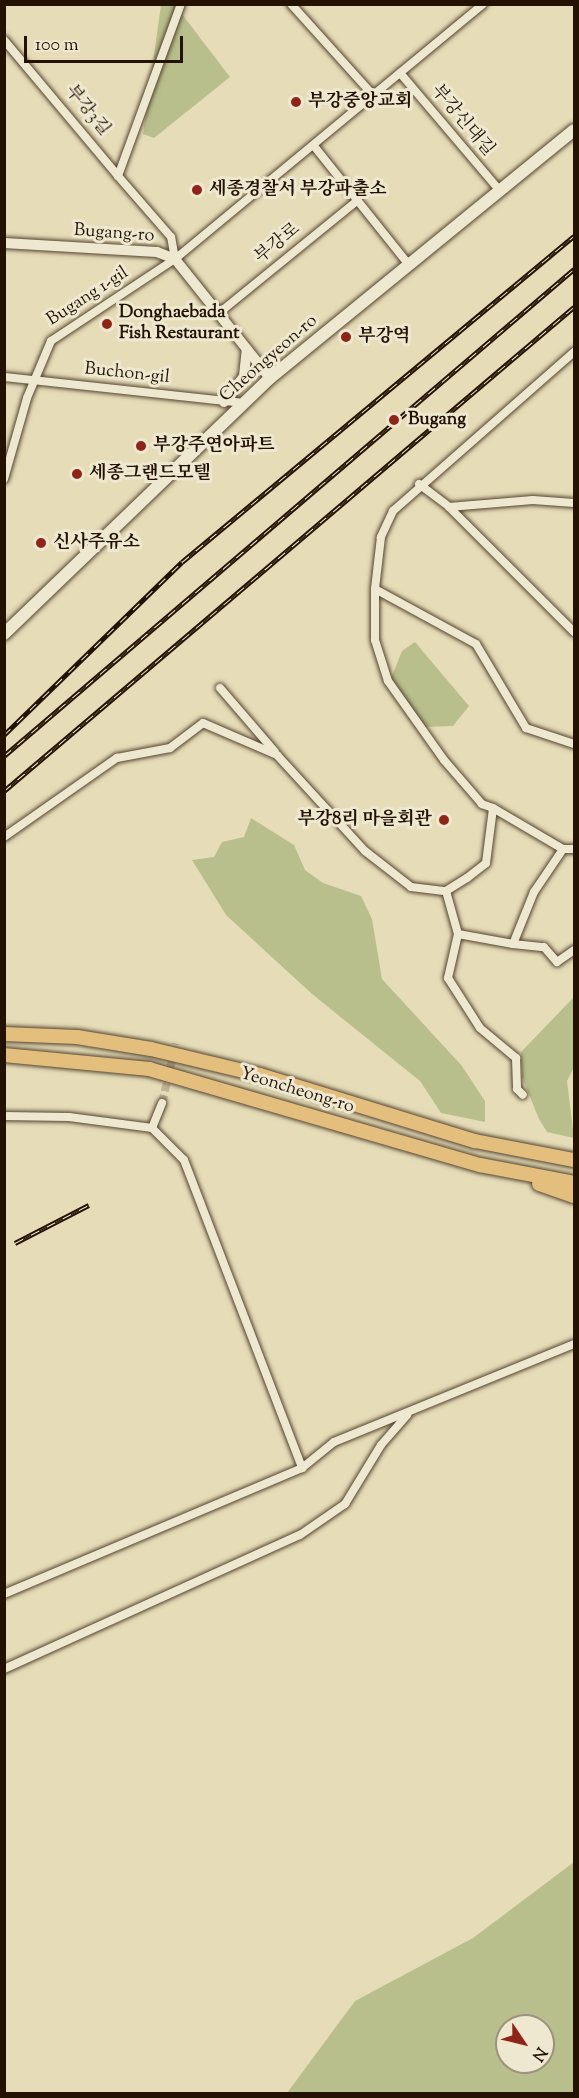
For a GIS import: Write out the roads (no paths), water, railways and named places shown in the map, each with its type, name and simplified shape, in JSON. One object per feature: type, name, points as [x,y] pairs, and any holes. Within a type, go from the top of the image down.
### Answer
[{"type":"highway","name":"Yeoncheong-ro","points":[[4,1034],[77,1037],[152,1050],[260,1075],[475,1141],[574,1160]]},
{"type":"highway","name":"Yeoncheong-ro","points":[[4,1055],[149,1069],[480,1165],[574,1183]]},
{"type":"highway","points":[[475,1141],[574,1151]]},
{"type":"highway","points":[[480,1165],[574,1196]]},
{"type":"main road","name":"Cheongyeon-ro","points":[[4,634],[270,378],[574,130]]},
{"type":"street","points":[[118,176],[181,4]]},
{"type":"street","points":[[291,4],[373,94]]},
{"type":"street","name":"Bugang 1-gil","points":[[5,477],[33,381],[51,341],[176,259],[483,4]]},
{"type":"street","name":"부강3길","points":[[4,40],[171,237],[176,259]]},
{"type":"street","name":"부강신대길","points":[[400,73],[500,191]]},
{"type":"street","points":[[314,146],[409,265]]},
{"type":"street","name":"부강로","points":[[219,313],[357,201]]},
{"type":"street","name":"Bugang-ro","points":[[4,243],[157,252],[176,259],[270,378]]},
{"type":"street","points":[[224,402],[244,376],[247,349]]},
{"type":"street","points":[[574,352],[419,484],[387,522],[375,589],[375,640],[388,681],[444,760],[482,804],[493,808],[563,849],[574,849]]},
{"type":"street","name":"Buchon-gil","points":[[4,377],[245,403]]},
{"type":"street","points":[[419,484],[449,507],[574,632]]},
{"type":"street","points":[[449,507],[533,500],[574,503]]},
{"type":"street","points":[[375,589],[476,644],[526,728],[574,744]]},
{"type":"street","points":[[220,688],[278,755],[387,873],[411,887],[446,891],[486,862],[493,808]]},
{"type":"street","points":[[4,837],[117,758],[170,748],[203,723],[278,755]]},
{"type":"street","points":[[513,944],[534,892],[563,849]]},
{"type":"street","points":[[446,891],[458,934],[448,978],[480,1028],[516,1058],[517,1089],[523,1095]]},
{"type":"street","points":[[458,934],[544,947],[557,962],[574,950]]},
{"type":"street","points":[[152,1128],[162,1102]]},
{"type":"street","points":[[4,1116],[69,1117],[152,1128],[184,1160],[302,1468]]},
{"type":"street","points":[[4,1594],[302,1468],[334,1442],[574,1344]]},
{"type":"street","points":[[4,1669],[300,1535],[345,1504],[381,1445],[409,1413]]},
{"type":"tunnel","points":[[162,1103],[176,1044]]},
{"type":"railway","points":[[4,735],[182,562],[574,236]]},
{"type":"railway","points":[[4,756],[574,269]]},
{"type":"railway","points":[[4,791],[574,307]]},
{"type":"railway","points":[[15,1243],[89,1205]]},
{"type":"place","name":"부강중앙교회","points":[[296,102]]},
{"type":"place","name":"세종경찰서 부강파출소","points":[[197,190]]},
{"type":"place","name":"Donghaebada Fish Restaurant","points":[[107,324]]},
{"type":"place","name":"부강역","points":[[346,337]]},
{"type":"place","name":"Bugang","points":[[394,420]]},
{"type":"place","name":"부강주연아파트","points":[[141,446]]},
{"type":"place","name":"세종그랜드모텔","points":[[77,474]]},
{"type":"place","name":"신사주유소","points":[[41,543]]},
{"type":"place","name":"부강8리 마을회관","points":[[444,820]]}]
